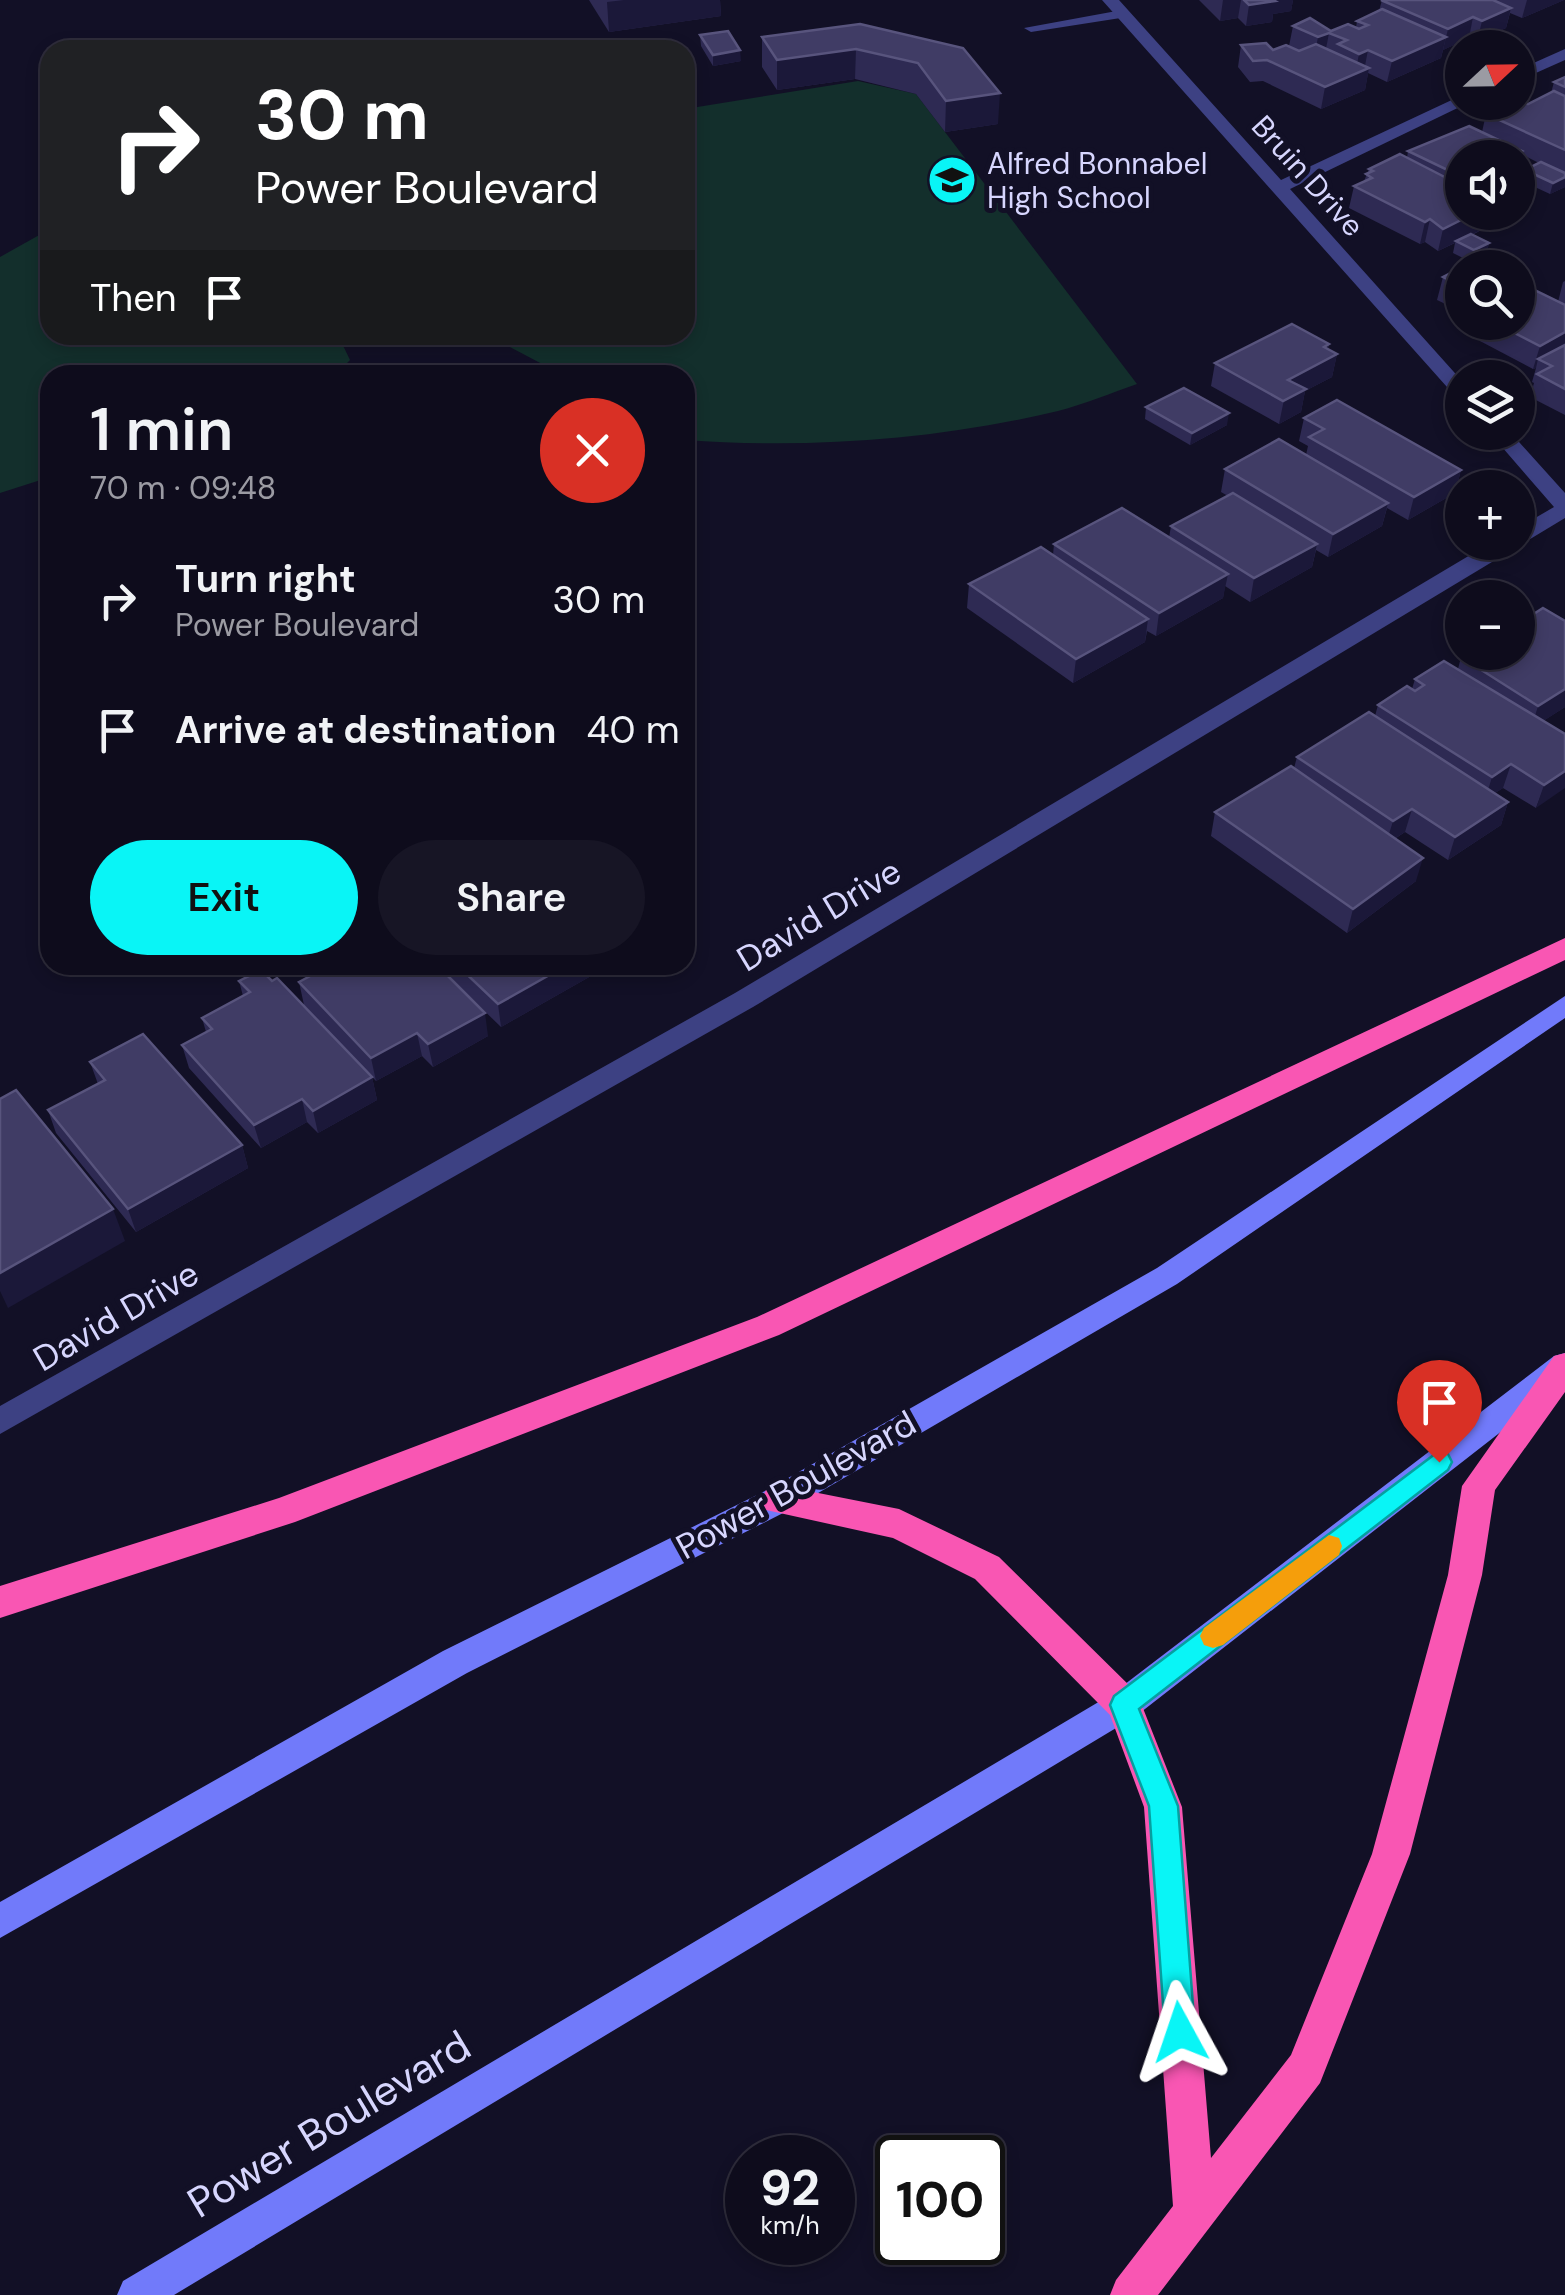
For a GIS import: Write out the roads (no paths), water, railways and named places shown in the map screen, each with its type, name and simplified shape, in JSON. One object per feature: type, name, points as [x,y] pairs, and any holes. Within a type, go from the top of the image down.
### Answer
[{"type":"highway","points":[[0,1602],[283,1512],[768,1326],[1565,948]]},
{"type":"highway","points":[[1131,2295],[1306,2069],[1391,1854],[1464,1575],[1480,1486],[1565,1365]]},
{"type":"highway","points":[[778,1500],[899,1524],[987,1568],[1124,1705],[1164,1806],[1195,2215]]},
{"type":"main road","name":"Power Boulevard","points":[[0,1921],[454,1662],[778,1500],[1167,1276],[1565,1006]]},
{"type":"main road","name":"Power Boulevard","points":[[136,2295],[1124,1705],[1565,1365]]},
{"type":"street","name":"Bruin Drive","points":[[1116,7],[1445,373]]},
{"type":"street","points":[[1535,68],[1565,54]]},
{"type":"street","points":[[1278,188],[1445,110]]},
{"type":"street","points":[[1514,450],[1565,507],[1535,526]]},
{"type":"street","name":"David Drive","points":[[0,1422],[744,1000],[1478,560]]},
{"type":"lane","points":[[1031,28],[1116,7]]},
{"type":"place","name":"Alfred Bonnabel High School","points":[[952,180]]}]
